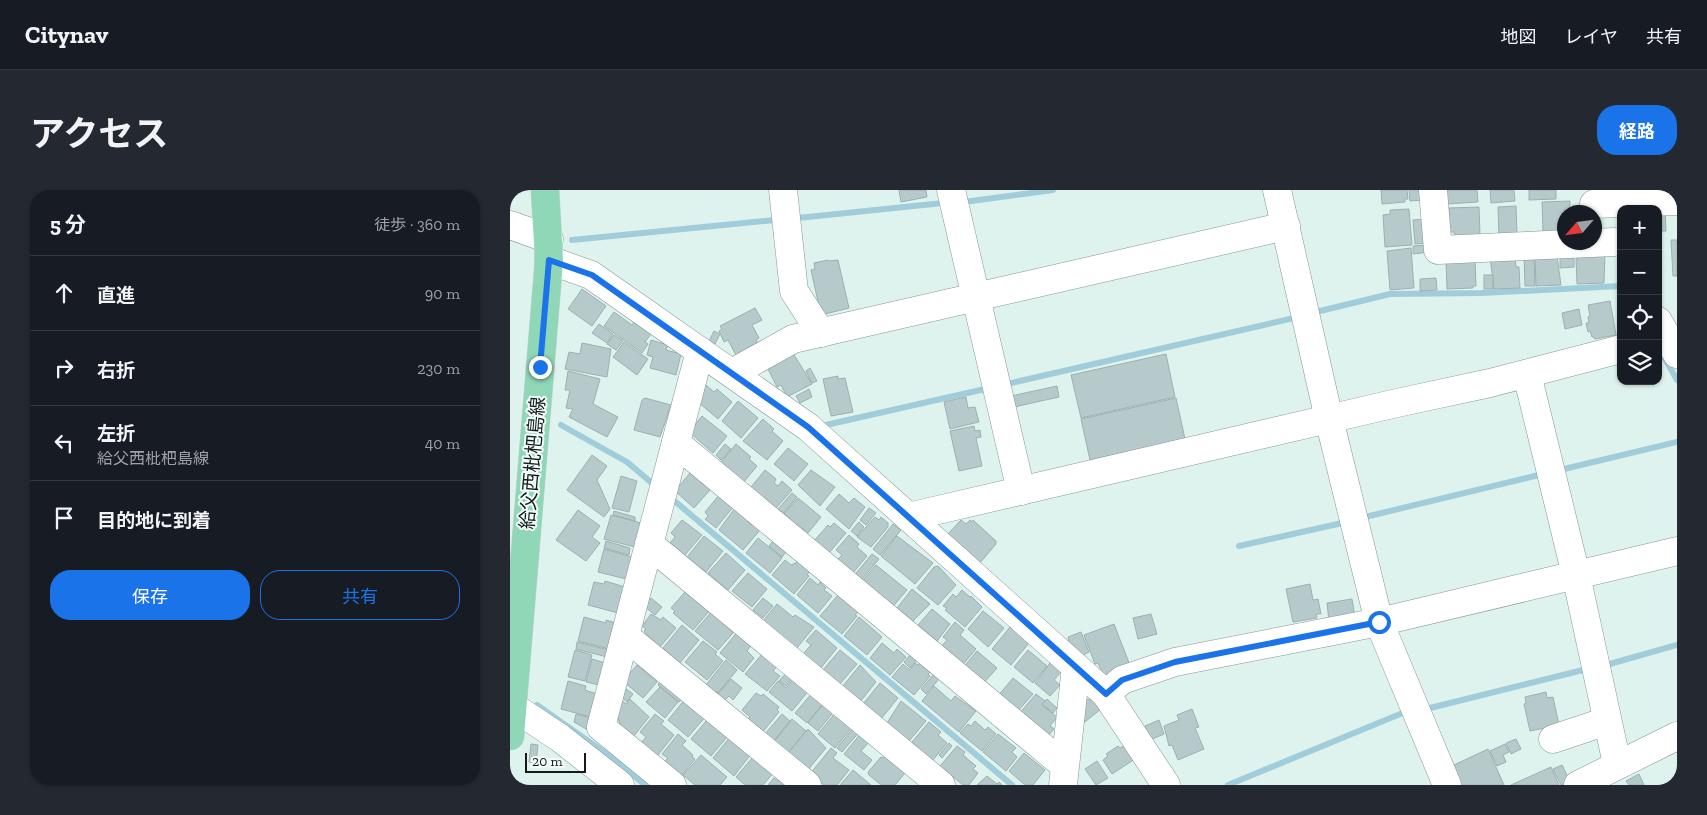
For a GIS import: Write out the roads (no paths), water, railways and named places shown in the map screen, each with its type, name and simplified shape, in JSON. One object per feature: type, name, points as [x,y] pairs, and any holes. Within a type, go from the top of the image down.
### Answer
[{"type":"main road","name":"給父西枇杷島線","points":[[510,736],[549,250],[545,190]]},
{"type":"street","points":[[783,190],[794,291],[821,332]]},
{"type":"street","points":[[951,190],[1021,491]]},
{"type":"street","points":[[1278,190],[1329,419],[1379,622],[1447,785]]},
{"type":"street","points":[[1433,190],[1438,250],[1617,248],[1590,197]]},
{"type":"street","points":[[1590,197],[1677,201]]},
{"type":"street","points":[[510,225],[592,275],[808,427],[1106,694],[1166,785]]},
{"type":"street","points":[[732,373],[793,339],[1286,226]]},
{"type":"street","points":[[908,517],[1527,374],[1617,350]]},
{"type":"street","points":[[672,785],[601,727],[700,351]]},
{"type":"street","points":[[1527,374],[1576,575],[1607,720],[1616,772]]},
{"type":"street","points":[[676,443],[1064,775]]},
{"type":"street","points":[[649,544],[941,785]]},
{"type":"street","points":[[1106,694],[1122,680],[1175,662],[1379,622],[1677,551]]},
{"type":"street","points":[[625,636],[807,785]]},
{"type":"street","points":[[1064,775],[1076,667]]},
{"type":"street","points":[[512,706],[560,738],[620,785]]},
{"type":"street","points":[[1553,738],[1607,720]]},
{"type":"street","points":[[1578,785],[1616,772],[1677,736]]},
{"type":"waterway","points":[[964,202],[1053,190]]},
{"type":"waterway","points":[[798,218],[943,203]]},
{"type":"waterway","points":[[572,240],[775,220]]},
{"type":"waterway","points":[[1316,312],[1390,294],[1482,293],[1617,286]]},
{"type":"waterway","points":[[1007,384],[1294,318]]},
{"type":"waterway","points":[[1664,357],[1677,380]]},
{"type":"waterway","points":[[826,425],[985,389]]},
{"type":"waterway","points":[[561,425],[627,462],[653,484]]},
{"type":"waterway","points":[[1560,470],[1677,442]]},
{"type":"waterway","points":[[1361,518],[1539,475]]},
{"type":"waterway","points":[[671,498],[1012,785]]},
{"type":"waterway","points":[[1239,546],[1342,523]]},
{"type":"waterway","points":[[1606,665],[1677,645]]},
{"type":"waterway","points":[[1426,709],[1583,670]]},
{"type":"waterway","points":[[537,705],[618,762],[645,785]]},
{"type":"waterway","points":[[1228,785],[1405,712]]}]
